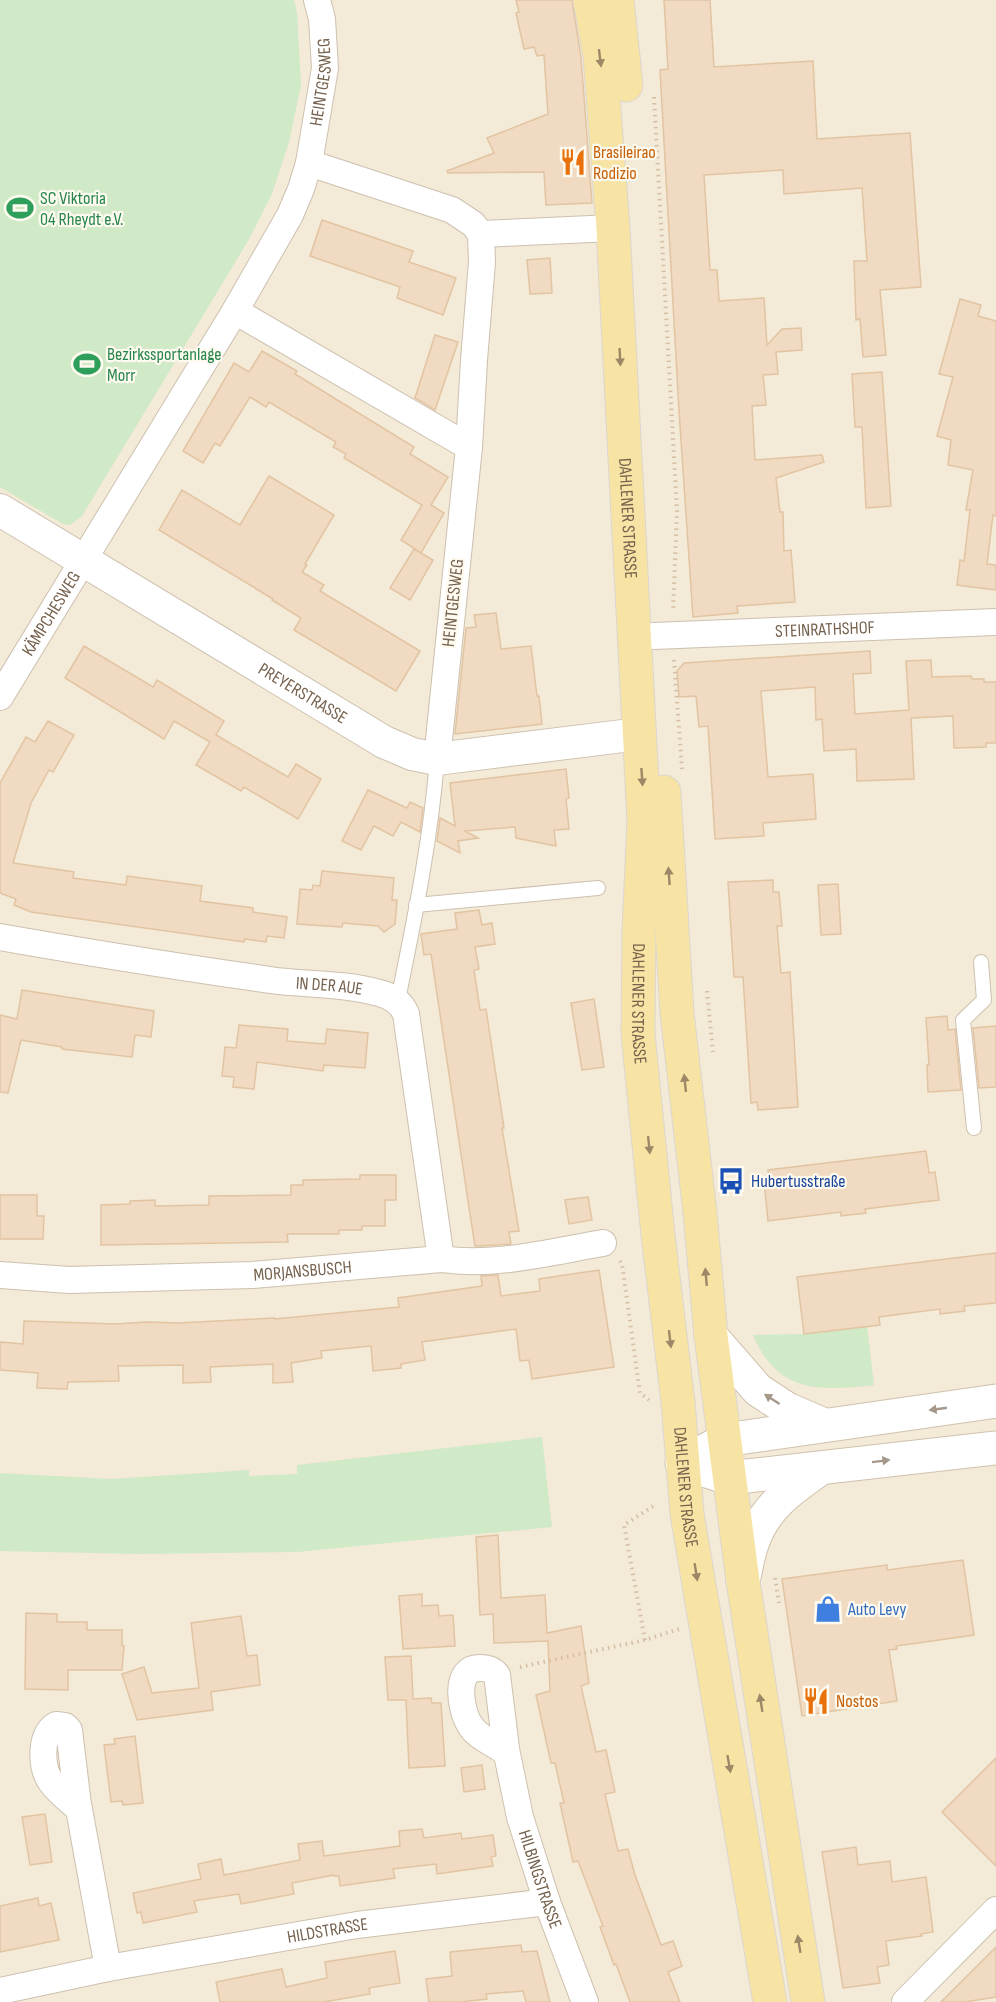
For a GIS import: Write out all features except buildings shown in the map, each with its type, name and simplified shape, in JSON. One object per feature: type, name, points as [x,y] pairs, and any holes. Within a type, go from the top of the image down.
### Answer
[{"type":"main road","name":"DAHLENER STRASSE","points":[[590,0],[600,56],[613,228],[644,821],[639,931],[638,1034],[658,1236],[678,1402],[687,1514],[770,2002]]},
{"type":"main road","name":"DAHLENER STRASSE","points":[[617,0],[627,99],[663,636],[677,1013],[700,1213],[711,1336],[726,1440],[729,1478],[808,2002]]},
{"type":"main road","points":[[711,1336],[758,1390],[787,1409],[824,1425]]},
{"type":"main road","points":[[682,1463],[726,1440],[996,1401]]},
{"type":"main road","points":[[682,1463],[729,1478],[996,1448]]},
{"type":"main road","points":[[743,1581],[752,1543],[766,1514],[790,1489],[823,1467]]},
{"type":"street","name":"HEINTGESWEG","points":[[83,560],[235,311],[290,215],[301,189],[309,163],[325,68],[322,20],[317,0]]},
{"type":"street","points":[[309,163],[452,210],[473,224],[481,234],[613,228]]},
{"type":"street","name":"HEINTGESWEG","points":[[436,759],[469,447],[483,262],[481,234]]},
{"type":"street","points":[[235,311],[469,447]]},
{"type":"street","name":"PREYERSTRASSE","points":[[0,510],[384,742],[412,754],[436,759],[639,734]]},
{"type":"street","name":"KÄMPCHESWEG","points":[[0,697],[83,560]]},
{"type":"street","name":"STEINRATHSHOF","points":[[663,636],[996,622]]},
{"type":"street","name":"IN DER AUE","points":[[0,937],[277,981],[360,989],[398,1000]]},
{"type":"street","points":[[398,1000],[406,1014],[441,1259]]},
{"type":"street","name":"MORJANSBUSCH","points":[[0,1275],[69,1280],[241,1275],[441,1259],[466,1263],[603,1243]]},
{"type":"street","points":[[496,1673],[479,1667],[466,1672],[462,1683],[464,1710],[472,1729],[507,1754]]},
{"type":"street","name":"HILBINGSTRASSE","points":[[496,1673],[507,1754],[520,1817],[547,1902],[585,2002]]},
{"type":"street","points":[[79,1809],[108,1968]]},
{"type":"street","name":"HILDSTRASSE","points":[[0,1991],[108,1968],[357,1925],[547,1902]]},
{"type":"street","points":[[905,2002],[996,1910]]},
{"type":"lane","points":[[398,1000],[434,796],[436,759]]},
{"type":"lane","points":[[416,906],[598,888]]},
{"type":"lane","points":[[974,1128],[963,1020],[984,1000],[981,962]]},
{"type":"path","points":[[653,94],[677,512],[663,636],[682,771]]},
{"type":"path","points":[[706,980],[714,1061]]},
{"type":"path","points":[[603,1243],[622,1264],[640,1394],[651,1401]]},
{"type":"path","points":[[645,1640],[624,1525],[656,1505]]},
{"type":"path","points":[[496,1673],[645,1640],[704,1622]]},
{"type":"shaded area","points":[[0,0],[996,0],[996,2002],[0,2002]]},
{"type":"green space","name":"Bezirkssportanlage Morr","points":[[0,0],[294,0],[297,12],[301,85],[289,142],[272,194],[248,241],[82,516],[70,525],[63,524],[0,487]]},
{"type":"green space","points":[[867,1326],[874,1385],[854,1387],[818,1387],[788,1378],[775,1369],[763,1354],[753,1335],[804,1334]]},
{"type":"green space","points":[[542,1437],[552,1527],[297,1552],[139,1554],[0,1551],[0,1473],[111,1479],[249,1470],[249,1476],[297,1474],[297,1465]]},
{"type":"place","name":"Brasileirao Rodizio","points":[[573,162]]},
{"type":"place","name":"SC Viktoria 04 Rheydt e.V.","points":[[20,208]]},
{"type":"place","name":"Bezirkssportanlage Morr","points":[[87,364]]},
{"type":"place","name":"Hubertusstraße","points":[[731,1181]]},
{"type":"place","name":"Auto Levy","points":[[828,1609]]},
{"type":"place","name":"Nostos","points":[[816,1701]]}]
